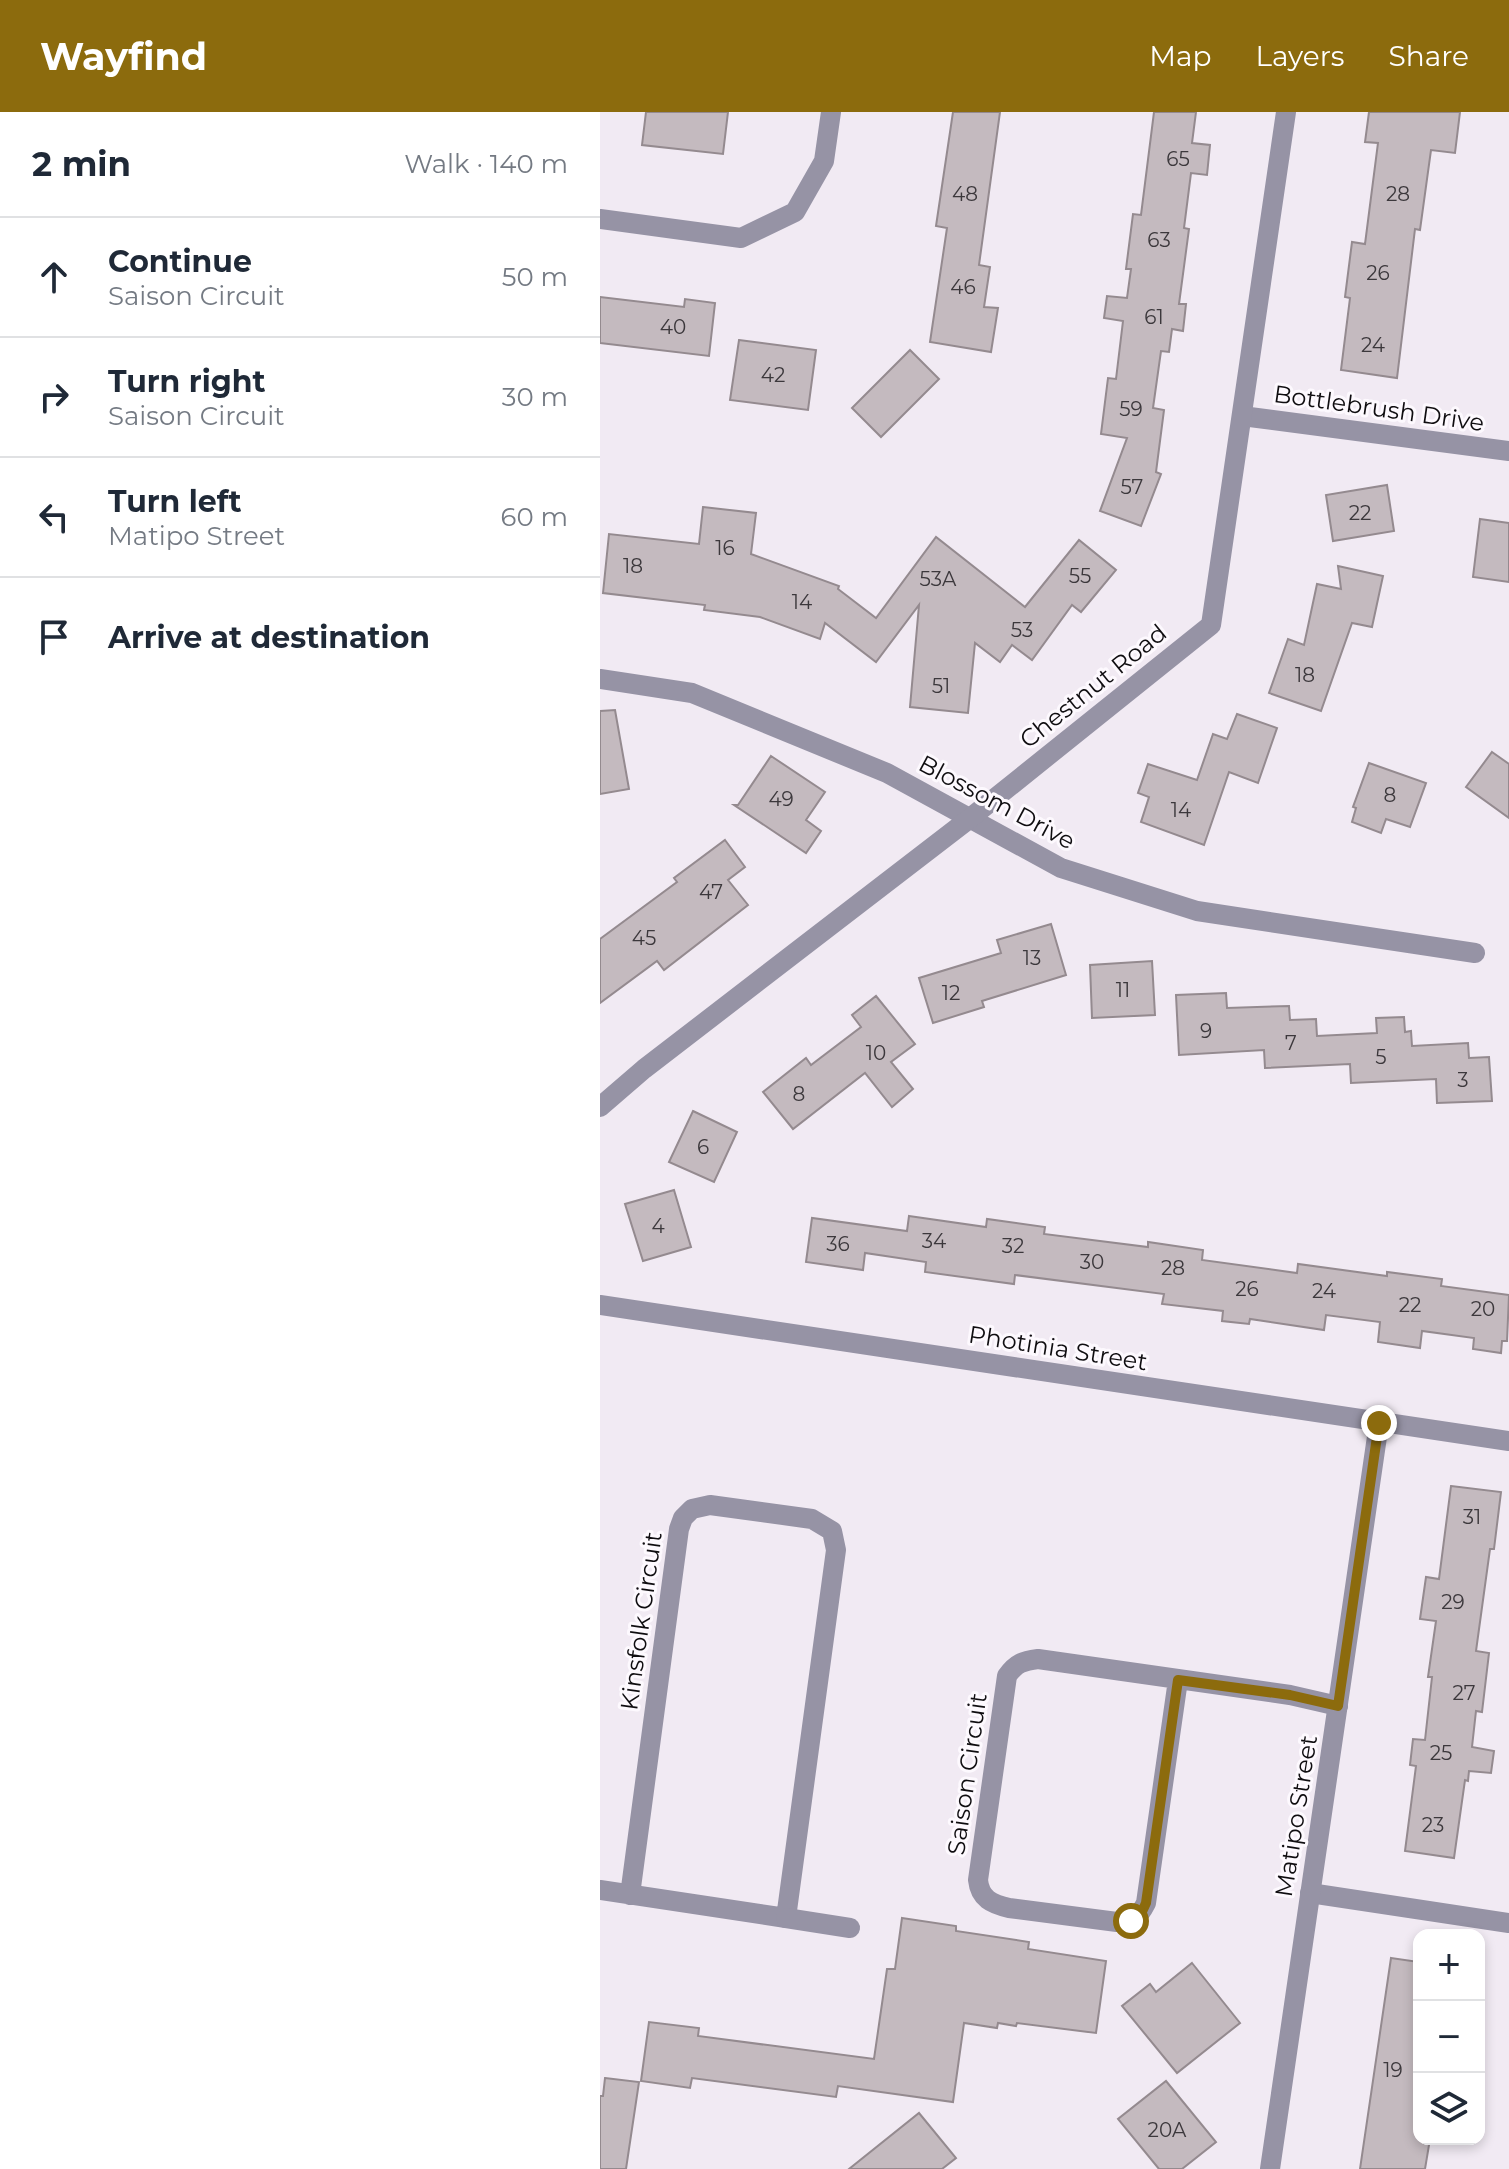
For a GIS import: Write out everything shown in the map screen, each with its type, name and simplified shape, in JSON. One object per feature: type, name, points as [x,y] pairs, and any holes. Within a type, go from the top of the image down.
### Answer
[{"type":"street","points":[[600,219],[741,238],[795,212],[824,161],[831,112]]},
{"type":"street","name":"Chestnut Road","points":[[600,1107],[644,1069],[969,819],[1211,625],[1286,112]]},
{"type":"street","name":"Bottlebrush Drive","points":[[1242,416],[1509,451]]},
{"type":"street","name":"Blossom Drive","points":[[600,679],[692,693],[887,773],[1061,868],[1197,911],[1475,953]]},
{"type":"street","name":"Photinia Street","points":[[600,1305],[1509,1441]]},
{"type":"street","name":"Matipo Street","points":[[1270,2169],[1379,1423]]},
{"type":"street","name":"Kinsfolk Circuit","points":[[630,1895],[679,1529],[683,1518],[692,1509],[710,1505],[812,1519],[832,1531],[836,1550],[786,1918]]},
{"type":"street","name":"Saison Circuit","points":[[1178,1680],[1146,1903],[1140,1916],[1131,1921],[1117,1922],[1009,1908],[984,1898],[978,1880],[1007,1676],[1013,1667],[1023,1661],[1038,1659],[1290,1695],[1338,1706]]},
{"type":"street","points":[[600,1890],[850,1928]]},
{"type":"street","points":[[1310,1893],[1509,1923]]},
{"type":"building","points":[[646,112],[728,112],[723,154],[642,145]]},
{"type":"building","points":[[953,112],[1000,112],[979,265],[990,267],[984,307],[998,308],[991,352],[930,342],[947,228],[936,226]]},
{"type":"building","points":[[1154,112],[1196,112],[1192,143],[1210,145],[1207,175],[1191,173],[1184,228],[1189,229],[1179,304],[1186,304],[1183,331],[1172,329],[1169,352],[1161,351],[1153,408],[1164,410],[1156,472],[1161,474],[1141,526],[1100,511],[1127,438],[1101,434],[1108,378],[1116,379],[1123,321],[1104,318],[1107,296],[1127,298],[1131,269],[1126,269],[1133,214],[1141,215]]},
{"type":"building","points":[[1369,112],[1460,112],[1455,153],[1431,150],[1420,230],[1415,229],[1397,378],[1341,370],[1350,298],[1345,297],[1352,242],[1365,244],[1378,143],[1365,142]]},
{"type":"building","points":[[600,297],[684,307],[685,299],[715,303],[709,356],[600,343]]},
{"type":"building","points":[[739,340],[816,350],[808,410],[730,400]]},
{"type":"building","points":[[910,350],[939,379],[881,437],[852,408]]},
{"type":"building","points":[[1387,485],[1394,531],[1333,541],[1326,495]]},
{"type":"building","points":[[703,507],[756,513],[751,554],[839,586],[838,589],[876,618],[936,537],[1025,607],[1079,540],[1116,570],[1081,612],[1072,605],[1032,660],[1012,645],[1000,662],[975,643],[968,713],[910,707],[919,605],[876,662],[825,623],[820,639],[760,617],[704,610],[705,605],[603,593],[609,534],[699,544]]},
{"type":"building","points":[[1480,519],[1509,523],[1509,582],[1473,577]]},
{"type":"building","points":[[1338,566],[1383,576],[1372,627],[1352,623],[1321,711],[1269,693],[1288,639],[1304,645],[1317,584],[1341,589]]},
{"type":"building","points":[[615,710],[629,789],[600,794],[600,711]]},
{"type":"building","points":[[1237,714],[1277,728],[1258,783],[1229,772],[1204,845],[1141,822],[1149,797],[1138,793],[1148,764],[1197,780],[1213,734],[1227,739]]},
{"type":"building","points":[[1492,752],[1509,764],[1509,818],[1466,787]]},
{"type":"building","points":[[771,756],[825,792],[806,820],[821,831],[806,853],[734,805],[738,805]]},
{"type":"building","points":[[1369,763],[1426,783],[1410,827],[1386,819],[1381,833],[1352,822],[1356,808],[1353,807]]},
{"type":"building","points":[[725,840],[745,867],[728,880],[748,905],[664,970],[657,961],[600,1003],[600,939],[677,882],[674,878]]},
{"type":"building","points":[[1051,924],[1066,975],[982,1001],[984,1007],[933,1023],[919,978],[1001,953],[997,940]]},
{"type":"building","points":[[1152,961],[1155,1015],[1092,1018],[1090,965]]},
{"type":"building","points":[[1226,993],[1227,1008],[1289,1006],[1290,1020],[1316,1019],[1317,1036],[1377,1033],[1376,1018],[1404,1017],[1405,1032],[1411,1031],[1412,1046],[1468,1043],[1469,1058],[1489,1057],[1492,1101],[1437,1103],[1436,1079],[1351,1083],[1350,1064],[1265,1068],[1264,1050],[1179,1055],[1176,995]]},
{"type":"building","points":[[876,996],[915,1044],[891,1062],[913,1089],[892,1107],[865,1073],[793,1129],[763,1092],[806,1058],[811,1065],[861,1027],[852,1015]]},
{"type":"building","points":[[693,1111],[737,1132],[714,1182],[669,1162]]},
{"type":"building","points":[[674,1190],[691,1247],[643,1261],[625,1204]]},
{"type":"building","points":[[909,1216],[986,1227],[987,1219],[1045,1227],[1044,1234],[1148,1247],[1148,1242],[1203,1250],[1202,1260],[1297,1273],[1298,1264],[1387,1276],[1387,1272],[1442,1279],[1441,1286],[1509,1295],[1507,1341],[1502,1341],[1501,1353],[1473,1349],[1474,1338],[1422,1331],[1420,1348],[1378,1342],[1380,1322],[1326,1315],[1324,1330],[1250,1319],[1249,1324],[1222,1321],[1223,1311],[1162,1304],[1164,1294],[1015,1275],[1014,1284],[925,1272],[926,1262],[865,1253],[863,1270],[806,1262],[812,1218],[907,1231]]},
{"type":"building","points":[[1451,1486],[1501,1492],[1476,1651],[1489,1653],[1482,1712],[1476,1711],[1472,1747],[1494,1751],[1491,1773],[1469,1771],[1468,1781],[1465,1780],[1454,1858],[1405,1851],[1416,1766],[1410,1765],[1413,1739],[1425,1740],[1432,1677],[1428,1677],[1436,1621],[1420,1619],[1426,1577],[1439,1579]]},
{"type":"building","points":[[902,1918],[956,1926],[956,1931],[1029,1942],[1028,1949],[1106,1961],[1096,2033],[1017,2023],[1016,2026],[998,2023],[997,2028],[964,2023],[953,2102],[838,2086],[836,2097],[692,2078],[690,2088],[641,2081],[649,2022],[699,2028],[698,2036],[874,2059],[887,1969],[895,1969]]},
{"type":"building","points":[[1391,1958],[1413,1961],[1413,2145],[1429,2145],[1425,2169],[1360,2169]]},
{"type":"building","points":[[1192,1963],[1240,2023],[1177,2073],[1122,2006],[1150,1984],[1156,1992]]},
{"type":"building","points":[[605,2078],[639,2082],[626,2169],[600,2169],[600,2096],[603,2096]]},
{"type":"building","points":[[1166,2081],[1216,2142],[1182,2169],[1159,2169],[1118,2119]]},
{"type":"building","points":[[919,2113],[956,2158],[942,2169],[849,2169]]},
{"type":"route","points":[[1131,1921],[1140,1916],[1146,1903],[1178,1680],[1290,1695],[1338,1706],[1379,1423]]}]
